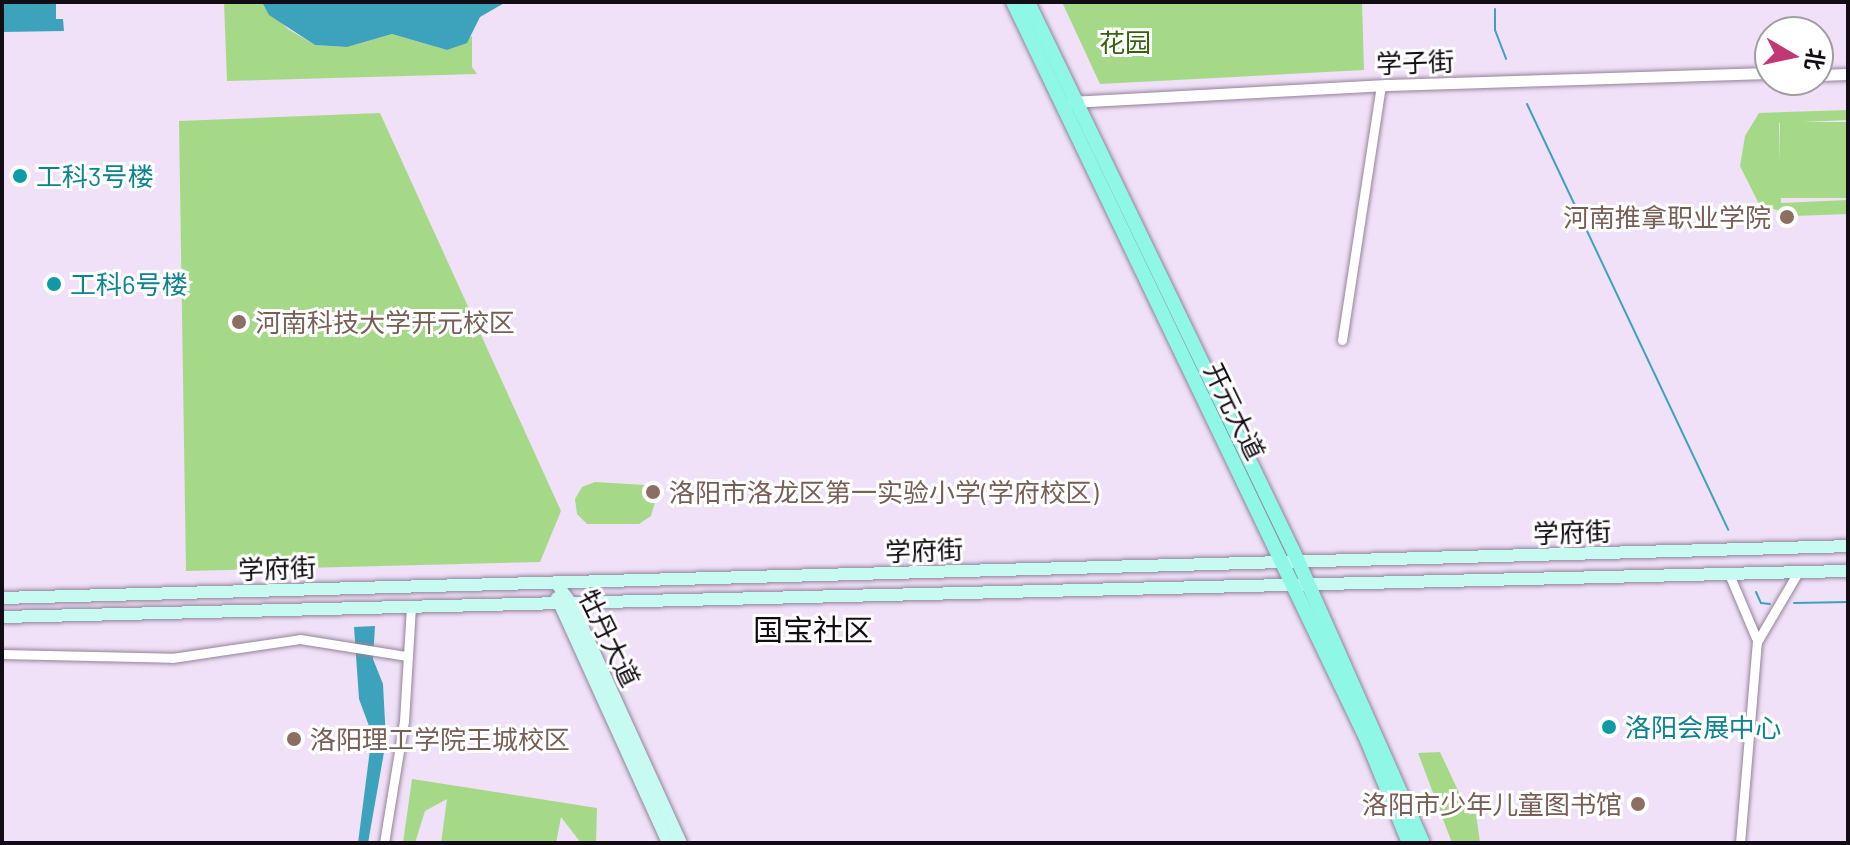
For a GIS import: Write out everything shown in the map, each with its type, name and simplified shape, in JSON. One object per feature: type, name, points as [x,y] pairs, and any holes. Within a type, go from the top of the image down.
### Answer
[{"type":"main road","name":"开元大道","points":[[1013,2],[1068,104],[1298,561],[1299,583],[1409,843]]},
{"type":"main road","name":"开元大道","points":[[1028,2],[1068,104],[1281,561],[1299,583],[1423,843]]},
{"type":"main road","name":"学府街","points":[[2,598],[1848,546]]},
{"type":"main road","points":[[1599,553],[1599,577]]},
{"type":"main road","name":"学府街","points":[[2,617],[1848,571]]},
{"type":"main road","name":"牡丹大道","points":[[556,583],[572,604],[681,843]]},
{"type":"main road","name":"牡丹大道","points":[[556,583],[557,605],[668,843]]},
{"type":"street","name":"学子街","points":[[1068,104],[1381,86],[1754,75]]},
{"type":"street","points":[[1342,340],[1381,86]]},
{"type":"street","points":[[1740,843],[1757,642],[1798,572]]},
{"type":"street","points":[[1729,574],[1757,642]]},
{"type":"street","points":[[280,590],[281,609]]},
{"type":"street","points":[[384,843],[404,721],[411,607]]},
{"type":"street","points":[[2,654],[172,658],[300,639],[406,656]]},
{"type":"green space","points":[[224,2],[262,2],[288,29],[315,45],[347,47],[392,34],[447,50],[472,36],[472,67],[477,74],[227,81]]},
{"type":"green space","name":"花园","points":[[1062,2],[1362,2],[1364,70],[1100,84]]},
{"type":"green space","points":[[1848,110],[1848,120],[1779,123],[1781,203],[1848,200],[1848,214],[1794,216],[1759,204],[1740,166],[1745,136],[1759,113]]},
{"type":"green space","points":[[380,113],[561,511],[540,562],[186,571],[179,121]]},
{"type":"green space","points":[[1780,122],[1848,122],[1848,198],[1780,198]]},
{"type":"green space","points":[[595,482],[645,485],[655,502],[651,516],[639,524],[587,524],[577,514],[575,499],[582,487]]},
{"type":"green space","points":[[1440,752],[1469,814],[1476,814],[1480,843],[1452,843],[1418,753]]},
{"type":"green space","points":[[412,779],[597,808],[596,843],[581,843],[561,817],[556,843],[441,843],[447,799],[425,811],[415,843],[403,843]]},
{"type":"water","points":[[2,2],[56,2],[56,19],[63,19],[64,31],[2,32]]},
{"type":"water","points":[[262,2],[506,2],[480,17],[467,43],[447,50],[392,34],[347,47],[315,45],[269,15]]},
{"type":"water","points":[[375,626],[373,659],[383,684],[386,741],[368,843],[358,843],[372,734],[359,699],[354,627]]},
{"type":"waterway","points":[[1495,9],[1495,30],[1506,59]]},
{"type":"waterway","points":[[1527,104],[1728,530]]},
{"type":"waterway","points":[[1756,592],[1761,603],[1770,604]]},
{"type":"waterway","points":[[1794,603],[1848,602]]},
{"type":"place","name":"工科3号楼","points":[[20,176]]},
{"type":"place","name":"河南推拿职业学院","points":[[1787,217]]},
{"type":"place","name":"工科6号楼","points":[[54,284]]},
{"type":"place","name":"河南科技大学开元校区","points":[[239,322]]},
{"type":"place","name":"洛阳市洛龙区第一实验小学(学府校区)","points":[[653,492]]},
{"type":"place","name":"洛阳会展中心","points":[[1609,727]]},
{"type":"place","name":"洛阳理工学院王城校区","points":[[294,739]]},
{"type":"place","name":"洛阳市少年儿童图书馆","points":[[1638,804]]},
{"type":"district","name":"国宝社区","points":[[813,629]]}]
